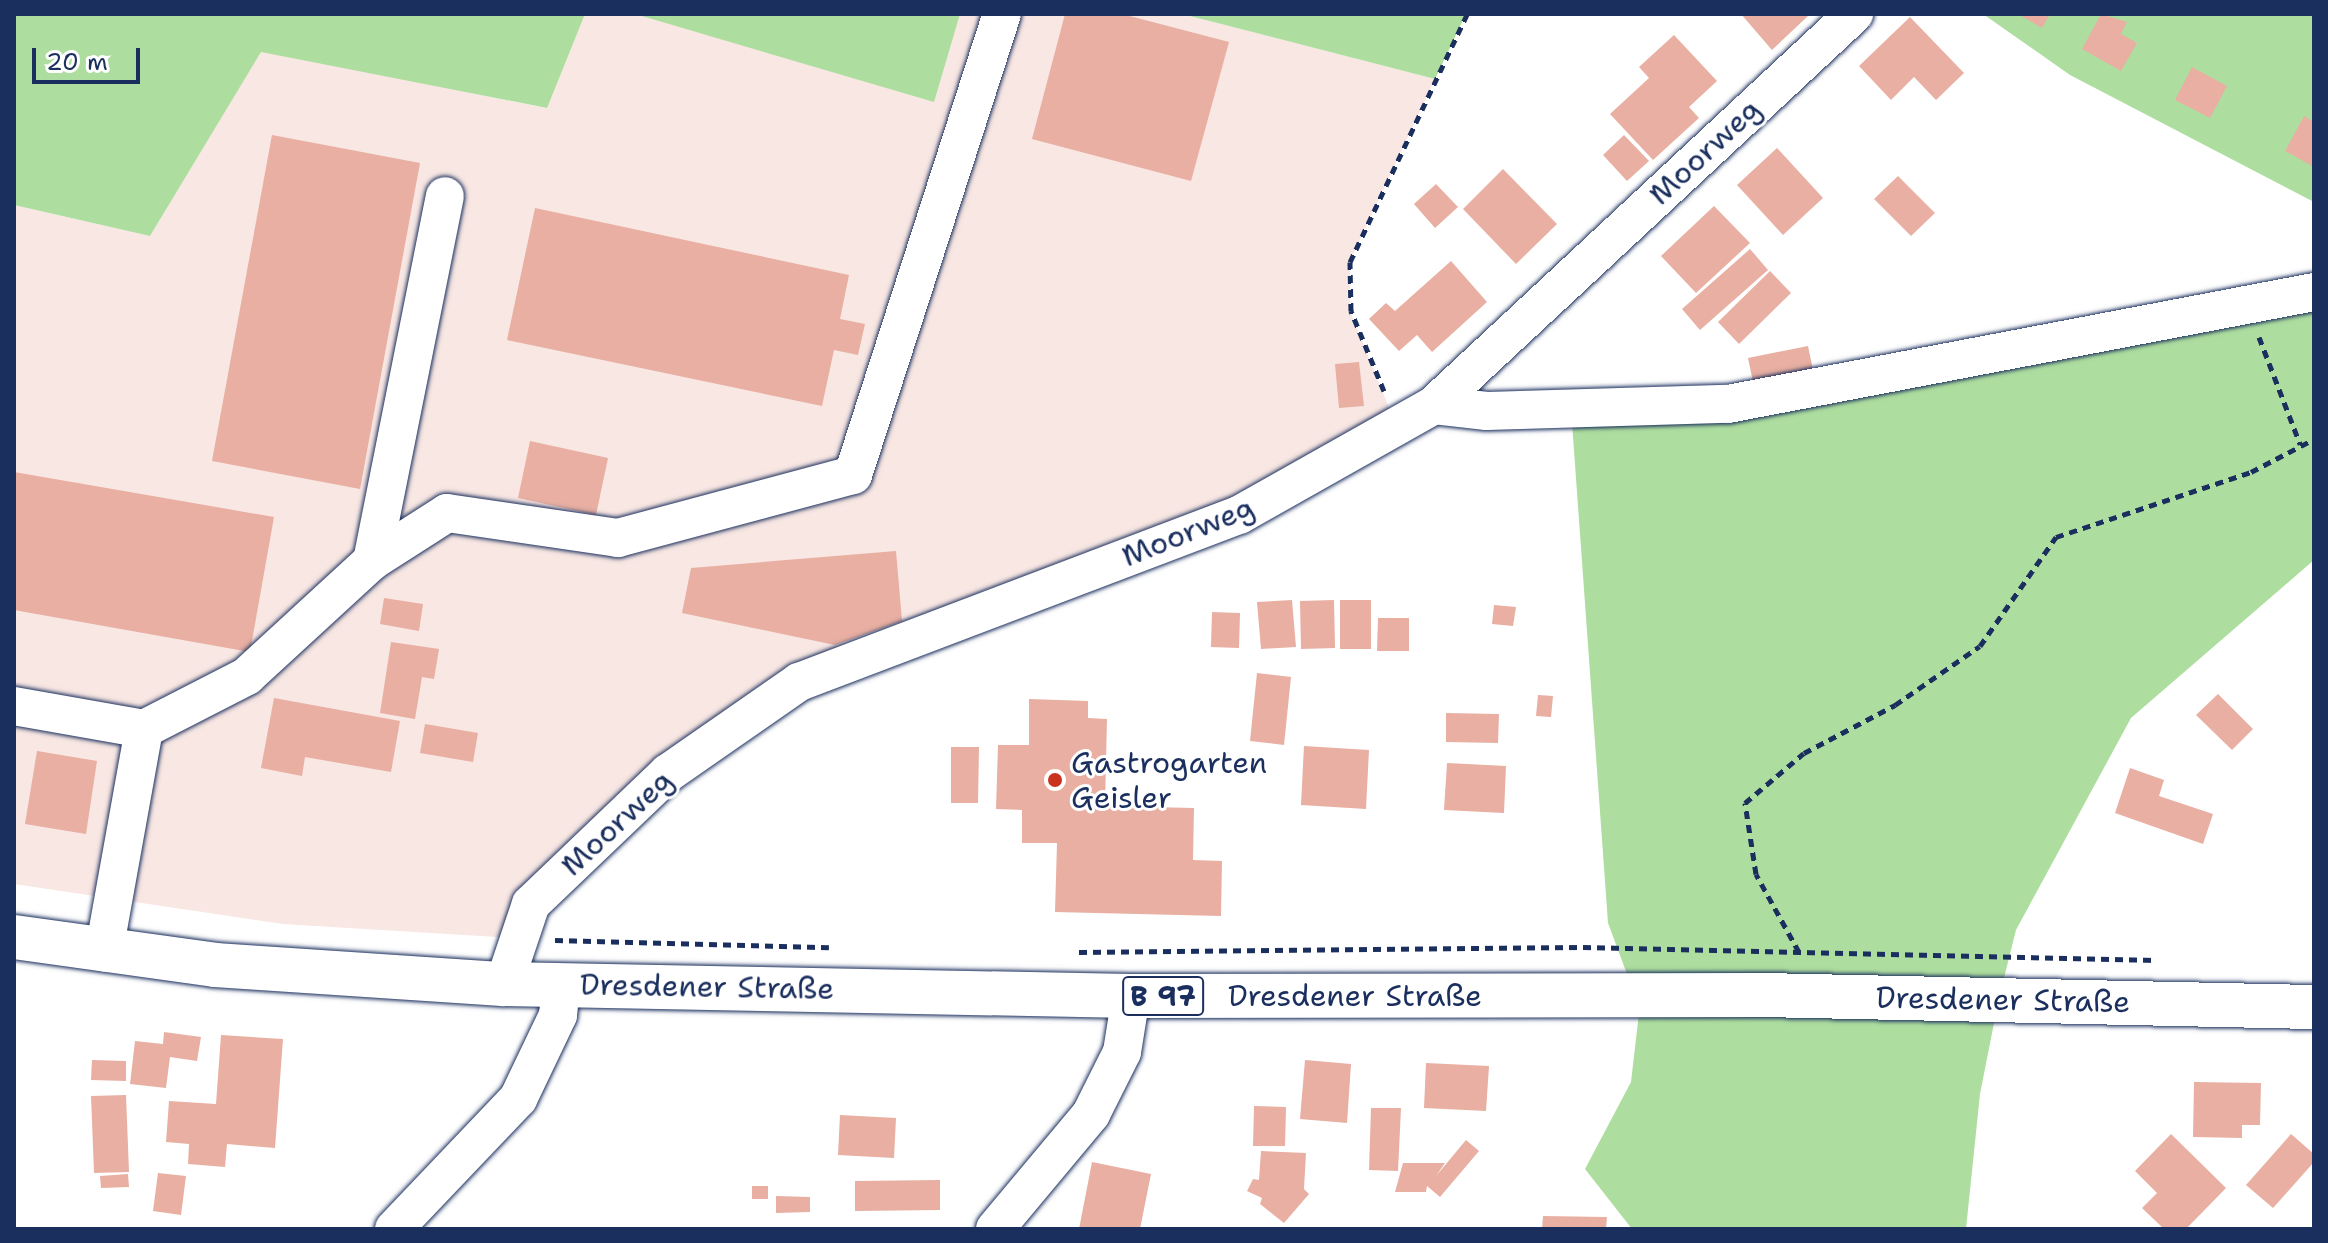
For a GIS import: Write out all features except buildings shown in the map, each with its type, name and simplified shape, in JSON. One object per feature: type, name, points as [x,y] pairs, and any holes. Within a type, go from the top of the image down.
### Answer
[{"type":"main road","name":"Dresdener Straße","points":[[14,937],[104,952],[333,976],[504,984],[1131,996],[1763,995],[2314,1007]]},
{"type":"street","points":[[14,706],[144,729],[247,676],[372,561],[447,513],[618,538],[853,475],[1002,14]]},
{"type":"street","name":"Moorweg","points":[[504,984],[514,941],[531,904],[668,773],[799,682],[1239,515],[1434,405],[1854,14]]},
{"type":"street","points":[[372,561],[445,196]]},
{"type":"street","points":[[1434,405],[1487,411],[1728,404],[2314,292]]},
{"type":"street","points":[[104,952],[144,729]]},
{"type":"street","points":[[394,1229],[518,1099],[558,1015],[561,984]]},
{"type":"street","points":[[995,1229],[1091,1114],[1122,1052],[1131,996]]},
{"type":"street","points":[[368,1229],[543,1048]]},
{"type":"path","points":[[1397,425],[1351,311],[1350,262],[1467,14]]},
{"type":"path","points":[[2247,306],[2300,444]]},
{"type":"path","points":[[1799,952],[1756,874],[1745,803],[1804,753],[1895,705],[1980,646],[2056,537],[2251,472],[2314,439]]},
{"type":"path","points":[[514,941],[834,947]]},
{"type":"path","points":[[1066,952],[1583,947],[2174,960]]},
{"type":"shaded area","points":[[585,14],[636,14],[933,101],[960,14],[1182,14],[1435,79],[1350,261],[1350,311],[1396,425],[1238,514],[799,681],[513,938],[283,924],[14,884],[14,205],[150,236],[261,51],[546,108]]},
{"type":"green space","points":[[14,14],[585,14],[547,108],[261,52],[150,236],[14,205]]},
{"type":"green space","points":[[635,14],[960,14],[934,102]]},
{"type":"green space","points":[[1182,14],[1466,14],[1435,79]]},
{"type":"green space","points":[[1983,14],[2314,14],[2314,202],[2070,75]]},
{"type":"green space","points":[[2314,293],[2314,560],[2131,718],[2016,930],[1999,998],[1634,993],[1608,923],[1571,409],[1728,404]]},
{"type":"green space","points":[[1998,1003],[1980,1094],[1966,1229],[1632,1229],[1585,1169],[1631,1082],[1639,1013]]},
{"type":"place","name":"Gastrogarten Geisler","points":[[1055,780]]}]
